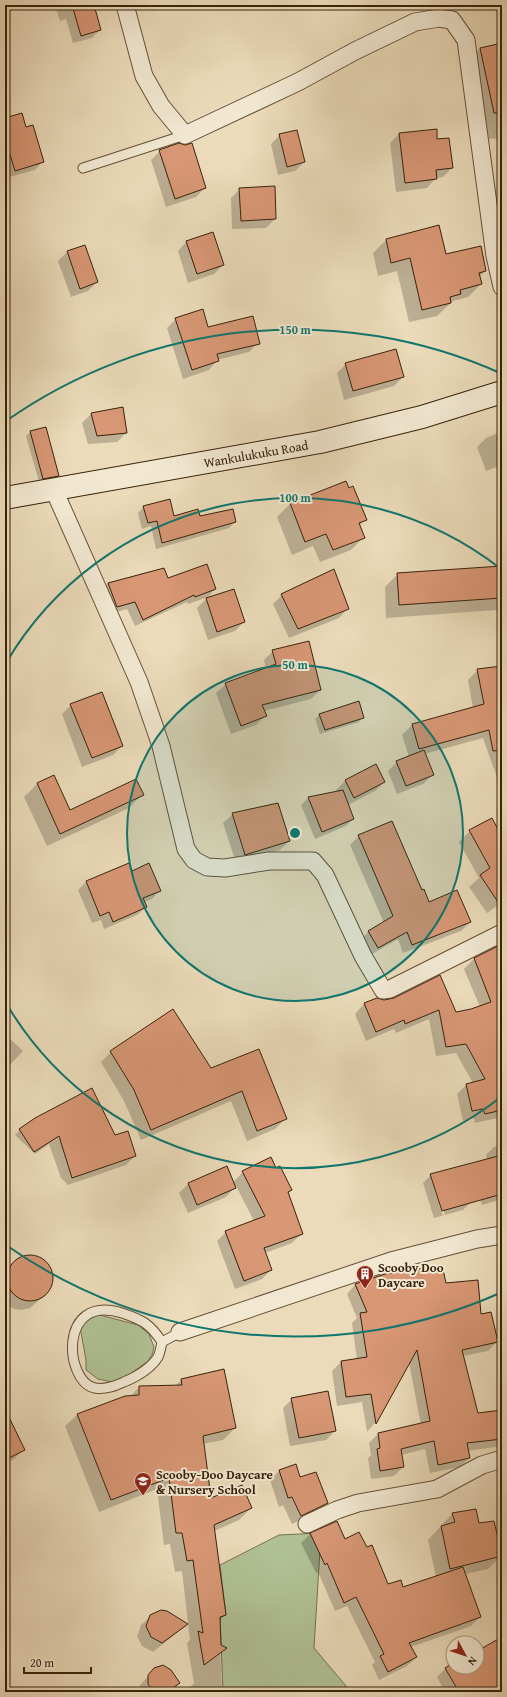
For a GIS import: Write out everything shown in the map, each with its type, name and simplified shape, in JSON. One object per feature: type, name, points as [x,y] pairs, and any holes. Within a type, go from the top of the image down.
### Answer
[{"type":"main road","name":"Wankulukuku Road","points":[[5,498],[320,442],[422,418],[502,392]]},
{"type":"street","points":[[125,5],[144,76],[162,106],[185,135],[298,82],[355,51],[415,22],[439,18],[452,20],[466,40],[495,256],[502,287]]},
{"type":"street","points":[[54,490],[139,682],[161,746],[186,849],[194,860],[207,867],[219,868],[269,861],[313,862],[325,875],[363,956],[383,990],[390,989],[502,933]]},
{"type":"street","points":[[178,1333],[391,1261],[477,1239],[502,1235]]},
{"type":"street","points":[[307,1524],[337,1510],[358,1503],[438,1489],[482,1465],[502,1458]]},
{"type":"lane","points":[[82,168],[185,135]]},
{"type":"lane","points":[[162,1342],[152,1327],[132,1316],[108,1309],[85,1314],[77,1325],[72,1344],[74,1361],[82,1380],[93,1388],[107,1388],[142,1372],[158,1357],[162,1342],[178,1333]]},
{"type":"green space","points":[[96,1314],[138,1325],[149,1334],[154,1347],[152,1355],[148,1361],[123,1379],[112,1382],[98,1379],[86,1370],[86,1360],[80,1327],[86,1318]]},
{"type":"green space","points":[[321,1533],[314,1648],[351,1692],[223,1692],[220,1617],[226,1615],[220,1565],[279,1535]]},
{"type":"building","points":[[72,5],[94,5],[101,30],[81,36]]},
{"type":"building","points":[[502,43],[502,113],[494,113],[480,48]]},
{"type":"building","points":[[22,113],[26,127],[33,125],[44,162],[15,171],[5,138],[5,118]]},
{"type":"building","points":[[437,129],[437,139],[449,138],[453,168],[436,170],[437,179],[405,183],[399,133]]},
{"type":"building","points":[[297,130],[305,162],[287,167],[279,134]]},
{"type":"building","points":[[179,143],[185,145],[192,143],[206,188],[175,199],[159,150]]},
{"type":"building","points":[[275,186],[276,219],[241,221],[239,188]]},
{"type":"building","points":[[439,225],[446,254],[481,246],[486,271],[479,273],[482,284],[460,290],[461,294],[450,297],[451,303],[422,310],[410,258],[391,263],[386,239]]},
{"type":"building","points":[[213,232],[224,265],[197,274],[186,241]]},
{"type":"building","points":[[85,245],[98,282],[80,289],[67,251]]},
{"type":"building","points":[[203,309],[208,327],[253,316],[260,344],[217,354],[219,361],[192,370],[175,318]]},
{"type":"building","points":[[396,349],[404,377],[353,391],[345,363]]},
{"type":"building","points":[[123,407],[127,433],[97,436],[91,413]]},
{"type":"building","points":[[46,427],[59,476],[43,479],[30,431]]},
{"type":"building","points":[[346,481],[349,488],[353,486],[367,520],[359,523],[365,538],[333,550],[326,534],[305,542],[290,503]]},
{"type":"building","points":[[170,499],[174,516],[198,509],[200,516],[233,509],[236,522],[162,543],[157,521],[148,523],[143,506]]},
{"type":"building","points":[[207,564],[216,589],[195,597],[194,595],[143,620],[135,602],[117,607],[108,583],[164,568],[168,578]]},
{"type":"building","points":[[502,566],[502,598],[399,605],[397,573]]},
{"type":"building","points":[[334,569],[349,609],[298,629],[281,594]]},
{"type":"building","points":[[234,589],[245,622],[217,632],[206,598]]},
{"type":"building","points":[[309,641],[321,690],[262,705],[267,716],[241,726],[225,683],[276,664],[272,650]]},
{"type":"building","points":[[502,666],[502,750],[493,751],[489,730],[419,749],[412,724],[484,704],[477,669]]},
{"type":"building","points":[[102,692],[123,746],[92,758],[70,704]]},
{"type":"building","points":[[359,701],[364,718],[325,730],[319,714]]},
{"type":"building","points":[[424,750],[434,775],[406,786],[396,761]]},
{"type":"building","points":[[376,764],[385,782],[354,798],[345,780]]},
{"type":"building","points":[[54,775],[70,810],[136,779],[144,795],[60,834],[37,783]]},
{"type":"building","points":[[343,790],[354,819],[322,832],[308,797]]},
{"type":"building","points":[[278,803],[290,841],[245,855],[232,813]]},
{"type":"building","points":[[492,818],[502,837],[502,908],[480,875],[490,868],[469,830]]},
{"type":"building","points":[[392,821],[422,890],[424,889],[429,902],[457,890],[471,922],[412,945],[407,932],[378,948],[368,931],[393,916],[358,835]]},
{"type":"building","points":[[129,863],[132,871],[149,863],[161,891],[143,898],[147,907],[113,922],[109,912],[100,916],[86,881]]},
{"type":"building","points":[[498,946],[502,955],[502,1110],[485,1114],[483,1109],[472,1111],[466,1084],[485,1079],[466,1044],[446,1047],[439,1010],[405,1024],[404,1020],[376,1032],[364,1003],[377,998],[384,1000],[394,998],[440,975],[456,1012],[471,1009],[491,1002],[474,958]]},
{"type":"building","points":[[173,1009],[211,1068],[259,1049],[287,1119],[257,1131],[242,1091],[151,1130],[134,1090],[110,1051]]},
{"type":"building","points":[[92,1088],[115,1135],[128,1131],[136,1156],[72,1178],[59,1136],[34,1152],[19,1129],[35,1118]]},
{"type":"building","points":[[502,1155],[502,1194],[442,1211],[430,1174]]},
{"type":"building","points":[[271,1157],[276,1168],[280,1166],[292,1190],[288,1192],[303,1234],[264,1248],[272,1270],[244,1281],[225,1231],[265,1216],[242,1171]]},
{"type":"building","points":[[227,1166],[236,1188],[197,1205],[188,1183]]},
{"type":"building","points":[[30,1255],[43,1259],[49,1265],[53,1278],[49,1291],[43,1297],[30,1301],[17,1297],[11,1291],[7,1278],[11,1265],[17,1259]]},
{"type":"building","points":[[442,1265],[446,1283],[478,1280],[481,1314],[491,1312],[498,1342],[462,1350],[478,1413],[502,1410],[502,1439],[467,1443],[470,1458],[438,1465],[434,1441],[401,1449],[404,1467],[380,1471],[377,1449],[380,1448],[378,1433],[430,1421],[417,1350],[376,1424],[371,1394],[346,1397],[341,1361],[367,1357],[360,1313],[367,1312],[355,1284],[385,1274]]},
{"type":"building","points":[[224,1369],[236,1428],[203,1436],[211,1498],[242,1485],[252,1508],[214,1525],[226,1615],[220,1617],[221,1645],[227,1648],[204,1665],[198,1631],[203,1633],[193,1560],[187,1561],[182,1533],[176,1533],[169,1478],[111,1500],[77,1414],[125,1396],[139,1395],[139,1386],[182,1385],[181,1379]]},
{"type":"building","points":[[328,1391],[336,1431],[299,1438],[291,1398]]},
{"type":"building","points":[[5,1409],[25,1450],[5,1460]]},
{"type":"building","points":[[296,1464],[300,1477],[316,1472],[328,1503],[301,1516],[292,1497],[288,1498],[279,1470]]},
{"type":"building","points":[[476,1509],[479,1523],[494,1521],[502,1556],[450,1569],[441,1526],[455,1522],[452,1513]]},
{"type":"building","points":[[337,1521],[345,1539],[359,1532],[367,1547],[372,1545],[388,1584],[401,1580],[403,1587],[463,1567],[481,1617],[409,1643],[417,1657],[388,1672],[380,1656],[384,1654],[356,1597],[344,1603],[327,1563],[325,1565],[310,1533]]},
{"type":"building","points":[[161,1610],[167,1611],[188,1624],[162,1643],[151,1637],[146,1626],[150,1615]]},
{"type":"building","points":[[502,1637],[502,1692],[459,1692],[449,1675],[485,1675],[485,1647]]},
{"type":"building","points":[[163,1665],[171,1670],[180,1683],[167,1692],[154,1692],[148,1684],[148,1675],[154,1668]]},
{"type":"place","name":"Scooby Doo Daycare","points":[[365,1289]]},
{"type":"place","name":"Scooby-Doo Daycare & Nursery School","points":[[143,1496]]}]
